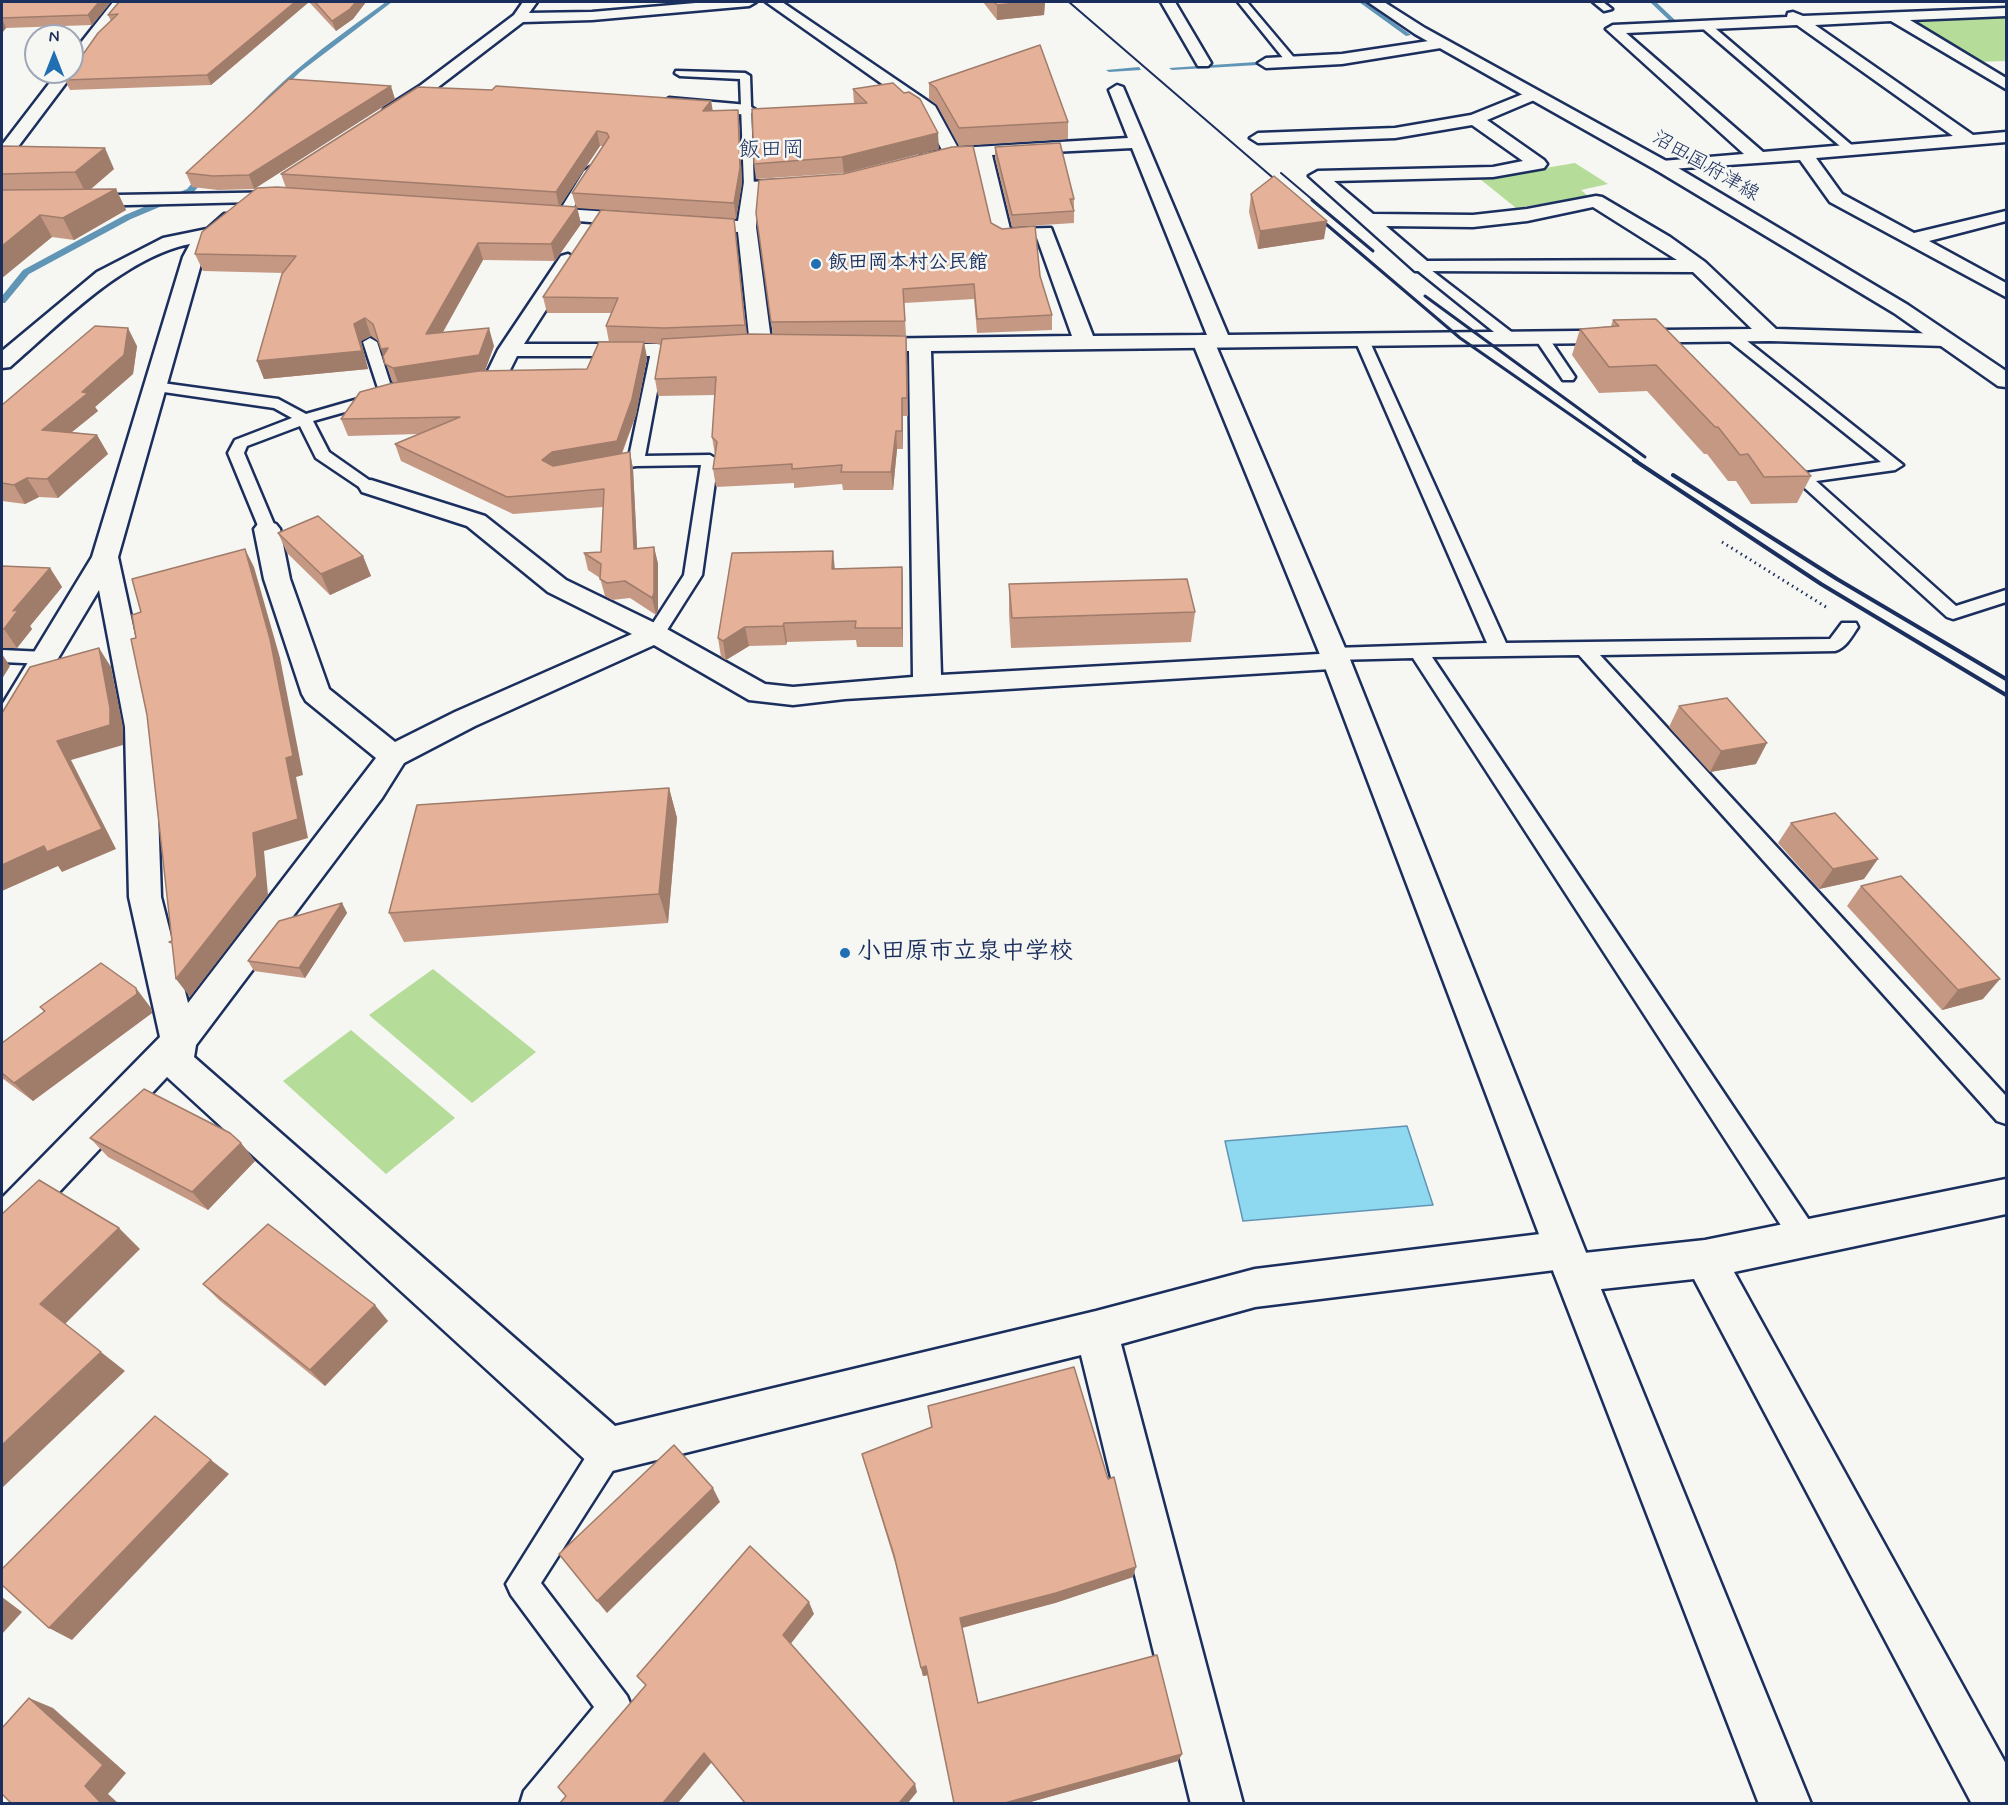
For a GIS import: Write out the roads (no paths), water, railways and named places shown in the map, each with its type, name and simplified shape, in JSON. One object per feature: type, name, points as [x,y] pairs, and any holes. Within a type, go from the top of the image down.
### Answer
[{"type":"street","points":[[84,48],[120,2]]},
{"type":"street","points":[[377,120],[427,88],[519,18],[530,2]]},
{"type":"street","points":[[519,18],[603,15],[749,2]]},
{"type":"street","points":[[773,2],[929,109],[952,153]]},
{"type":"street","points":[[1168,2],[1203,63]]},
{"type":"street","name":"沼田国府津線","points":[[1375,2],[1442,44],[1662,166],[1901,309],[2007,381]]},
{"type":"street","points":[[1869,2],[2007,84]]},
{"type":"street","points":[[1967,2],[1984,12]]},
{"type":"street","points":[[1782,8],[1969,140]]},
{"type":"street","points":[[1758,157],[1613,29],[2007,12]]},
{"type":"street","points":[[1266,63],[1341,60],[1442,44]]},
{"type":"street","points":[[2,156],[57,84]]},
{"type":"street","points":[[427,88],[451,90]]},
{"type":"street","points":[[1117,90],[1139,143],[1211,341],[1569,1262],[1785,1803]]},
{"type":"street","points":[[1258,138],[1395,133],[1475,119],[1533,95]]},
{"type":"street","points":[[654,102],[748,110]]},
{"type":"street","points":[[1475,119],[1538,164],[1493,172],[1318,176],[1422,267],[1698,266]]},
{"type":"street","points":[[1662,166],[2007,137]]},
{"type":"street","points":[[917,160],[982,150],[1139,143]]},
{"type":"street","points":[[982,150],[1002,235],[1044,232],[1085,343]]},
{"type":"street","points":[[1804,153],[1836,198],[2007,291]]},
{"type":"street","points":[[2,728],[105,557],[198,246],[258,197],[288,177]]},
{"type":"street","points":[[818,345],[755,346],[747,227],[750,186],[824,183]]},
{"type":"street","points":[[2,203],[306,198]]},
{"type":"street","points":[[1366,219],[1473,221],[1527,215],[1596,201],[1663,241],[1698,266],[1770,335]]},
{"type":"street","points":[[516,212],[747,227]]},
{"type":"street","points":[[1913,239],[2007,216]]},
{"type":"street","points":[[490,380],[598,217]]},
{"type":"street","points":[[2,362],[104,276],[170,242],[213,233]]},
{"type":"street","points":[[840,345],[1770,335],[1946,340]]},
{"type":"street","points":[[920,344],[927,686]]},
{"type":"street","points":[[509,350],[657,350]]},
{"type":"street","points":[[371,487],[476,521],[557,586],[655,634],[759,693],[793,696],[845,690],[1335,658]]},
{"type":"street","points":[[267,529],[277,579],[316,694],[393,756]]},
{"type":"street","points":[[105,557],[140,727],[145,897],[178,1041],[175,1062],[608,1450],[1096,1330],[1255,1288],[1569,1262],[1705,1259],[2007,1196]]},
{"type":"street","points":[[2,1225],[178,1041],[371,790],[393,756],[465,719],[655,634]]},
{"type":"street","points":[[1705,1259],[2000,1803]]},
{"type":"street","points":[[1096,1330],[1217,1803]]},
{"type":"lane","points":[[1242,2],[1292,62]]},
{"type":"lane","points":[[1597,2],[1607,9]]},
{"type":"lane","points":[[1705,25],[1851,150]]},
{"type":"lane","points":[[680,73],[745,76],[750,186]]},
{"type":"lane","points":[[563,214],[598,159]]},
{"type":"lane","points":[[1422,267],[1509,337]]},
{"type":"lane","points":[[1732,336],[1895,465],[1803,478]]},
{"type":"lane","points":[[1541,337],[1568,377]]},
{"type":"lane","points":[[1362,340],[1499,649]]},
{"type":"lane","points":[[370,342],[383,385],[397,393]]},
{"type":"lane","points":[[636,460],[657,350],[692,349]]},
{"type":"lane","points":[[155,387],[278,405],[304,419],[322,455],[371,487]]},
{"type":"lane","points":[[267,529],[236,453],[241,443],[304,419],[397,393],[422,390]]},
{"type":"lane","points":[[1769,455],[1803,478],[1953,613],[2003,601]]},
{"type":"lane","points":[[591,470],[636,460],[710,460],[693,575],[655,634]]},
{"type":"lane","points":[[1335,658],[1418,651],[1768,648],[1835,645],[1849,627]]},
{"type":"lane","points":[[1583,648],[2007,1113]]},
{"type":"lane","points":[[1418,651],[1805,1238]]},
{"type":"lane","points":[[2,656],[45,658]]},
{"type":"lane","points":[[537,1803],[615,1708],[522,1584],[608,1450]]},
{"type":"water","points":[[1407,1126],[1433,1205],[1243,1221],[1225,1141]]},
{"type":"waterway","points":[[249,119],[298,71],[389,2]]},
{"type":"waterway","points":[[1362,2],[1408,35]]},
{"type":"waterway","points":[[1653,2],[1673,21]]},
{"type":"waterway","points":[[1172,68],[1256,64]]},
{"type":"waterway","points":[[1109,70],[1139,69]]},
{"type":"waterway","points":[[2,301],[26,272],[128,217],[190,191],[205,174]]},
{"type":"railway","points":[[1069,2],[1286,189]]},
{"type":"railway","points":[[1281,173],[1314,201]]},
{"type":"railway","points":[[1312,200],[1373,251]]},
{"type":"railway","points":[[1313,213],[1460,338],[1637,461]]},
{"type":"railway","points":[[1425,296],[1645,457]]},
{"type":"railway","points":[[1634,460],[1821,584],[2006,695]]},
{"type":"railway","points":[[1673,475],[1837,579],[2006,679]]},
{"type":"place","name":"飯田岡本村公民館","points":[[816,264]]},
{"type":"place","name":"小田原市立泉中学校","points":[[845,953]]},
{"type":"district","name":"飯田岡","points":[[771,151]]}]
